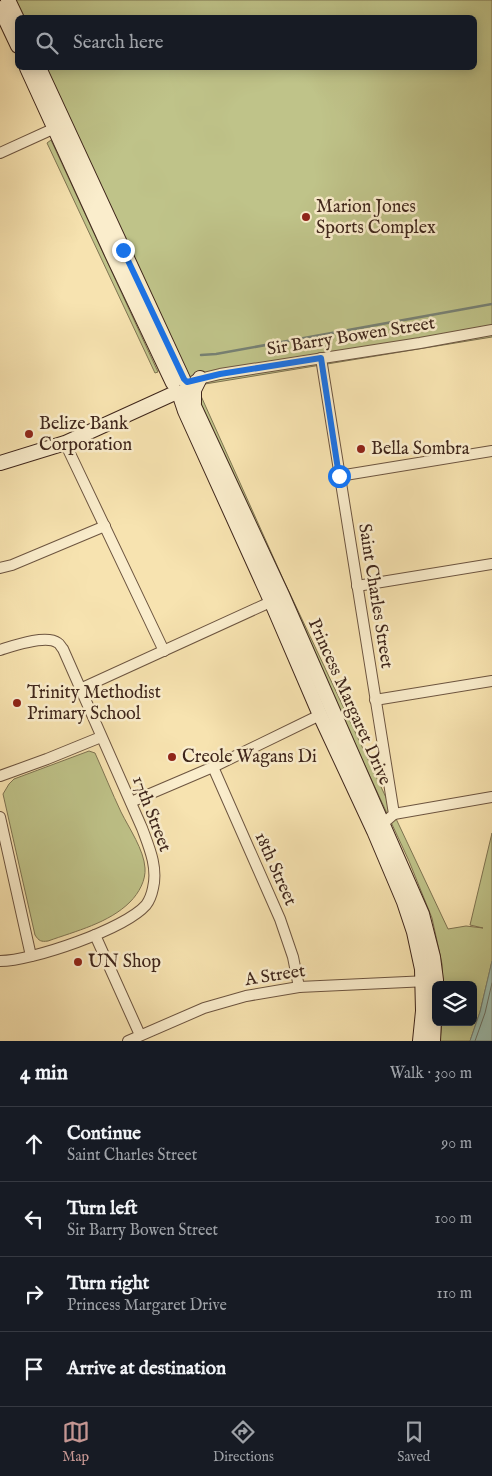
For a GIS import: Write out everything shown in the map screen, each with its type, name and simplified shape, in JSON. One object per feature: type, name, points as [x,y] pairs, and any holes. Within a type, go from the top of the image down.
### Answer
[{"type":"main road","points":[[8,0],[15,15]]},
{"type":"main road","points":[[0,8],[15,40]]},
{"type":"main road","name":"Princess Margaret Drive","points":[[28,70],[182,385],[194,390],[194,403],[277,599],[378,828]]},
{"type":"main road","name":"Princess Margaret Drive","points":[[40,70],[182,385],[185,411],[192,428],[277,599],[320,715],[422,914],[433,957],[423,1011],[420,1041]]},
{"type":"main road","points":[[0,454],[65,442],[182,385]]},
{"type":"main road","points":[[0,463],[61,434],[182,385]]},
{"type":"main road","name":"Princess Margaret Drive","points":[[429,981],[433,1041]]},
{"type":"street","points":[[0,153],[55,128]]},
{"type":"street","name":"Sir Barry Bowen Street","points":[[182,385],[220,374],[492,330]]},
{"type":"street","name":"Saint Charles Street","points":[[321,358],[394,814]]},
{"type":"street","points":[[65,442],[164,651]]},
{"type":"street","points":[[339,476],[492,451]]},
{"type":"street","points":[[0,568],[12,565],[105,526]]},
{"type":"street","points":[[357,586],[492,564]]},
{"type":"street","points":[[80,688],[277,599]]},
{"type":"street","name":"17th Street","points":[[0,650],[48,639],[57,642],[62,649],[150,849],[155,871],[153,888],[146,905],[116,926],[31,956],[0,961]]},
{"type":"street","points":[[375,700],[492,680]]},
{"type":"street","points":[[130,802],[213,767],[320,715]]},
{"type":"street","points":[[0,776],[102,737]]},
{"type":"street","name":"18th Street","points":[[213,767],[280,919],[293,957],[299,987]]},
{"type":"street","points":[[378,828],[394,814],[492,797]]},
{"type":"street","points":[[0,817],[31,956]]},
{"type":"street","points":[[95,935],[140,1035]]},
{"type":"street","name":"A Street","points":[[128,1041],[204,1008],[246,996],[299,987],[429,981]]},
{"type":"green space","name":"Marion Jones Sports Complex","points":[[15,0],[492,0],[492,337],[205,384],[201,390],[201,396],[284,581],[448,929],[466,926],[483,928],[470,925],[492,833],[492,961],[477,1021],[477,981],[443,981],[442,964],[432,918],[409,861],[203,415],[47,70],[477,70],[477,15],[22,15]]},
{"type":"green space","points":[[51,140],[158,372],[155,373],[47,143]]},
{"type":"green space","points":[[89,751],[95,753],[139,847],[144,861],[144,877],[139,890],[130,902],[112,916],[81,930],[48,941],[42,941],[35,935],[3,794],[14,779]]},
{"type":"green space","name":"Marion Jones Sports Complex","points":[[442,1026],[475,1026],[470,1041],[440,1041]]},
{"type":"water","points":[[492,961],[492,1041],[470,1041],[475,1026],[477,1026]]},
{"type":"waterway","points":[[201,355],[216,354],[492,304]]},
{"type":"place","name":"Marion Jones Sports Complex","points":[[306,217]]},
{"type":"place","name":"Belize Bank Corporation","points":[[29,434]]},
{"type":"place","name":"Bella Sombra","points":[[361,449]]},
{"type":"place","name":"Trinity Methodist Primary School","points":[[17,703]]},
{"type":"place","name":"Creole Wagans Di","points":[[172,757]]},
{"type":"place","name":"UN Shop","points":[[78,962]]},
{"type":"route","points":[[123,250],[187,382],[220,374],[321,358],[339,476]]}]
